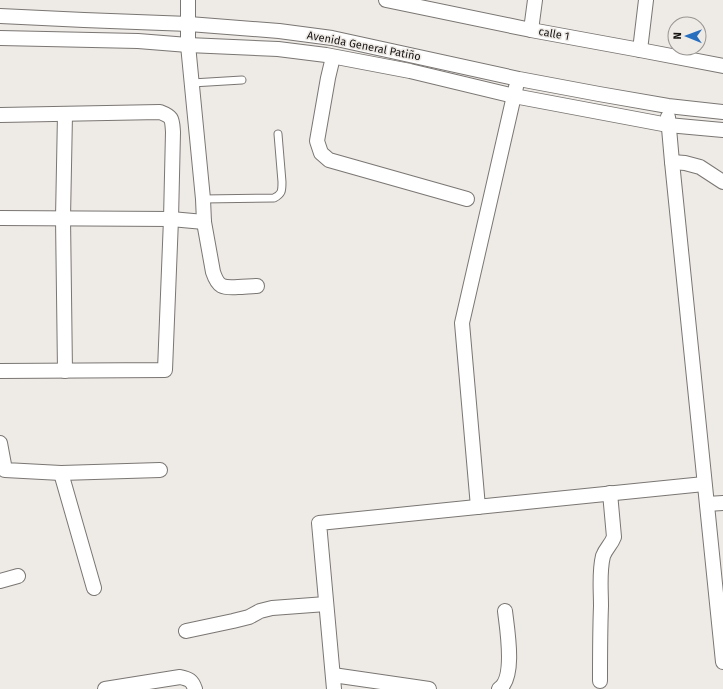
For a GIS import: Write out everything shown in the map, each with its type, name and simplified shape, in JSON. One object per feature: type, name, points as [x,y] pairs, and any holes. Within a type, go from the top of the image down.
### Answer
[{"type":"street","points":[[188,0],[188,45],[204,222],[213,272],[220,285],[227,288],[257,286]]},
{"type":"street","name":"calle 1","points":[[386,0],[418,3],[531,30],[723,66]]},
{"type":"street","points":[[531,30],[534,0]]},
{"type":"street","points":[[640,50],[646,0]]},
{"type":"street","name":"Avenida General Patiño","points":[[0,16],[189,24],[279,31],[332,38],[519,79],[668,106],[723,112]]},
{"type":"street","name":"Avenida General Patiño","points":[[0,38],[138,41],[278,49],[410,71],[514,96],[668,125],[723,130]]},
{"type":"street","points":[[333,57],[317,141],[321,152],[329,160],[467,199]]},
{"type":"street","points":[[478,507],[462,323],[519,79]]},
{"type":"street","points":[[668,106],[668,125],[723,662]]},
{"type":"street","points":[[0,115],[160,112],[169,115],[172,121],[172,219],[165,370],[0,371]]},
{"type":"street","points":[[65,114],[63,218],[65,371]]},
{"type":"street","points":[[672,162],[685,163],[700,167],[723,182]]},
{"type":"street","points":[[0,218],[172,219],[204,222]]},
{"type":"street","points":[[0,444],[5,470],[61,473],[160,470]]},
{"type":"street","points":[[61,473],[94,588]]},
{"type":"street","points":[[429,689],[333,682],[319,523],[704,484]]},
{"type":"street","points":[[600,681],[601,575],[604,554],[612,543],[614,537],[610,493]]},
{"type":"street","points":[[706,504],[723,503]]},
{"type":"street","points":[[0,582],[18,576]]},
{"type":"street","points":[[186,631],[249,617],[260,611],[272,608],[326,604]]},
{"type":"street","points":[[499,689],[502,687],[507,677],[510,660],[505,611]]},
{"type":"street","points":[[105,689],[180,678],[188,679],[193,683],[195,689]]},
{"type":"lane","points":[[192,82],[242,80]]},
{"type":"lane","points":[[203,198],[274,198],[279,195],[282,190],[282,182],[278,134]]}]
